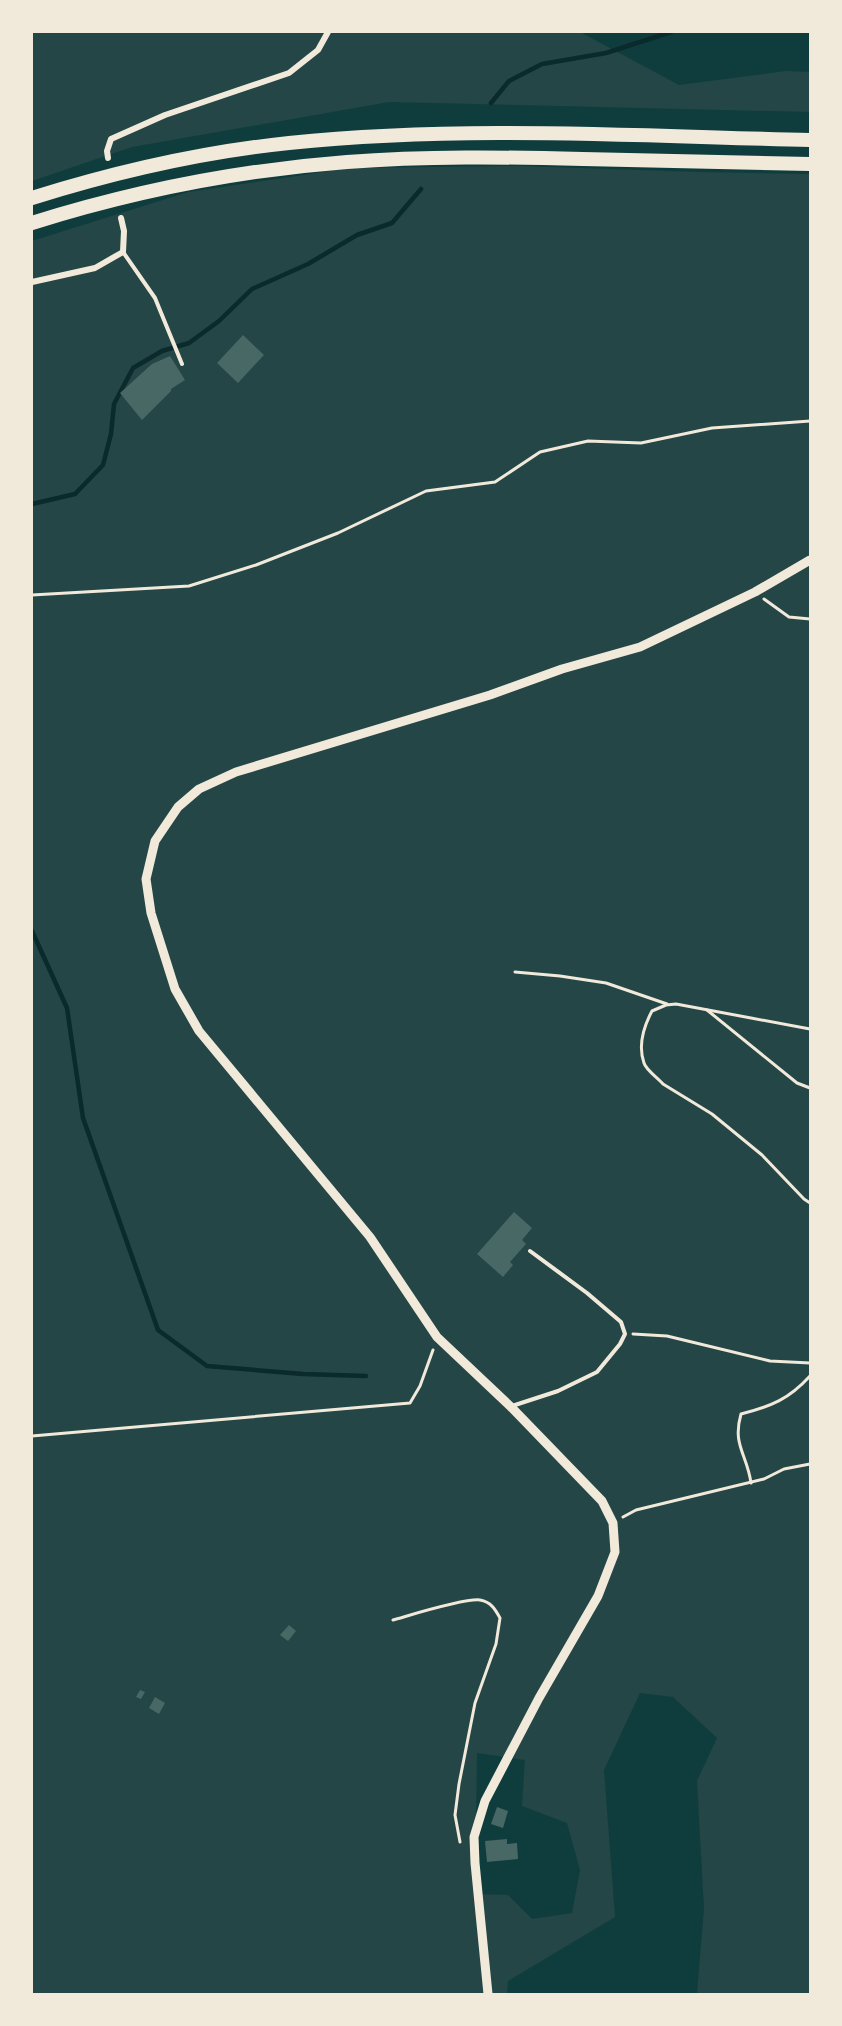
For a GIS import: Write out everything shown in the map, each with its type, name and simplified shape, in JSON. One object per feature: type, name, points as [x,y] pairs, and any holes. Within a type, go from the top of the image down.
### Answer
[{"type":"highway","points":[[32,198],[113,175],[182,160],[287,143],[345,138],[463,133],[810,140]]},
{"type":"highway","points":[[32,223],[118,199],[186,184],[244,174],[347,162],[463,157],[810,165]]},
{"type":"street","points":[[108,158],[107,151],[111,139],[165,115],[289,73],[318,50],[328,32]]},
{"type":"street","points":[[32,282],[95,268],[123,252],[124,231],[121,218]]},
{"type":"street","points":[[488,1995],[474,1837],[485,1801],[539,1698],[598,1596],[615,1552],[613,1523],[602,1501],[511,1407],[437,1337],[370,1237],[199,1031],[175,989],[151,913],[146,879],[155,841],[178,807],[199,789],[236,771],[490,695],[562,669],[640,647],[755,592],[810,560]]},
{"type":"lane","points":[[123,252],[155,298],[182,364]]},
{"type":"lane","points":[[511,1407],[558,1390],[597,1372],[620,1344],[625,1334],[621,1322],[587,1293],[530,1251]]},
{"type":"path","points":[[32,595],[189,586],[256,566],[338,533],[426,491],[495,482],[540,452],[588,441],[641,443],[712,428],[810,421]]},
{"type":"path","points":[[755,592],[789,617],[810,619]]},
{"type":"path","points":[[515,972],[606,983],[668,1005]]},
{"type":"path","points":[[810,1029],[676,1004],[652,1011],[645,1026],[642,1042],[644,1064],[663,1084],[712,1114],[762,1155],[810,1203]]},
{"type":"path","points":[[707,1010],[797,1083],[810,1088]]},
{"type":"path","points":[[625,1334],[668,1336],[770,1361],[810,1363]]},
{"type":"path","points":[[32,1436],[410,1403],[420,1386],[437,1337]]},
{"type":"path","points":[[750,1482],[749,1471],[738,1441],[738,1424],[741,1414],[777,1404],[795,1392],[810,1376]]},
{"type":"path","points":[[613,1523],[636,1510],[764,1479],[784,1469],[810,1464]]},
{"type":"path","points":[[393,1620],[479,1600],[492,1605],[500,1618],[496,1644],[475,1703],[455,1815],[460,1842],[475,1863]]},
{"type":"shaded area","points":[[32,32],[580,32],[679,85],[786,71],[810,72],[810,112],[389,102],[132,147],[32,181]]},
{"type":"shaded area","points":[[520,166],[810,174],[810,1994],[697,1994],[704,1909],[697,1781],[717,1738],[673,1697],[640,1693],[604,1770],[615,1917],[508,1981],[507,1994],[32,1994],[32,241],[188,192],[350,168]],"holes":[[[477,1753],[525,1760],[522,1806],[567,1823],[580,1870],[572,1913],[532,1919],[508,1895],[475,1894]]]},
{"type":"building","points":[[243,335],[264,355],[238,383],[217,363]]},
{"type":"building","points":[[170,356],[185,380],[171,389],[142,420],[120,393],[152,364]]},
{"type":"building","points":[[514,1212],[532,1228],[522,1240],[526,1244],[510,1262],[513,1265],[503,1277],[477,1254]]},
{"type":"building","points":[[289,1625],[296,1631],[288,1641],[280,1635]]},
{"type":"building","points":[[140,1690],[145,1692],[141,1699],[136,1697]]},
{"type":"building","points":[[155,1697],[165,1703],[159,1714],[149,1708]]},
{"type":"building","points":[[497,1807],[508,1811],[503,1828],[491,1824]]},
{"type":"building","points":[[507,1839],[507,1844],[517,1843],[518,1859],[487,1862],[485,1841]]},
{"type":"waterway","points":[[491,103],[509,81],[542,64],[606,53],[671,32]]},
{"type":"waterway","points":[[32,504],[75,494],[103,465],[111,434],[114,404],[133,368],[162,351],[189,343],[219,321],[252,289],[308,264],[357,235],[392,223],[421,189]]},
{"type":"waterway","points":[[32,931],[67,1008],[83,1118],[158,1330],[207,1366],[303,1374],[366,1376]]}]
